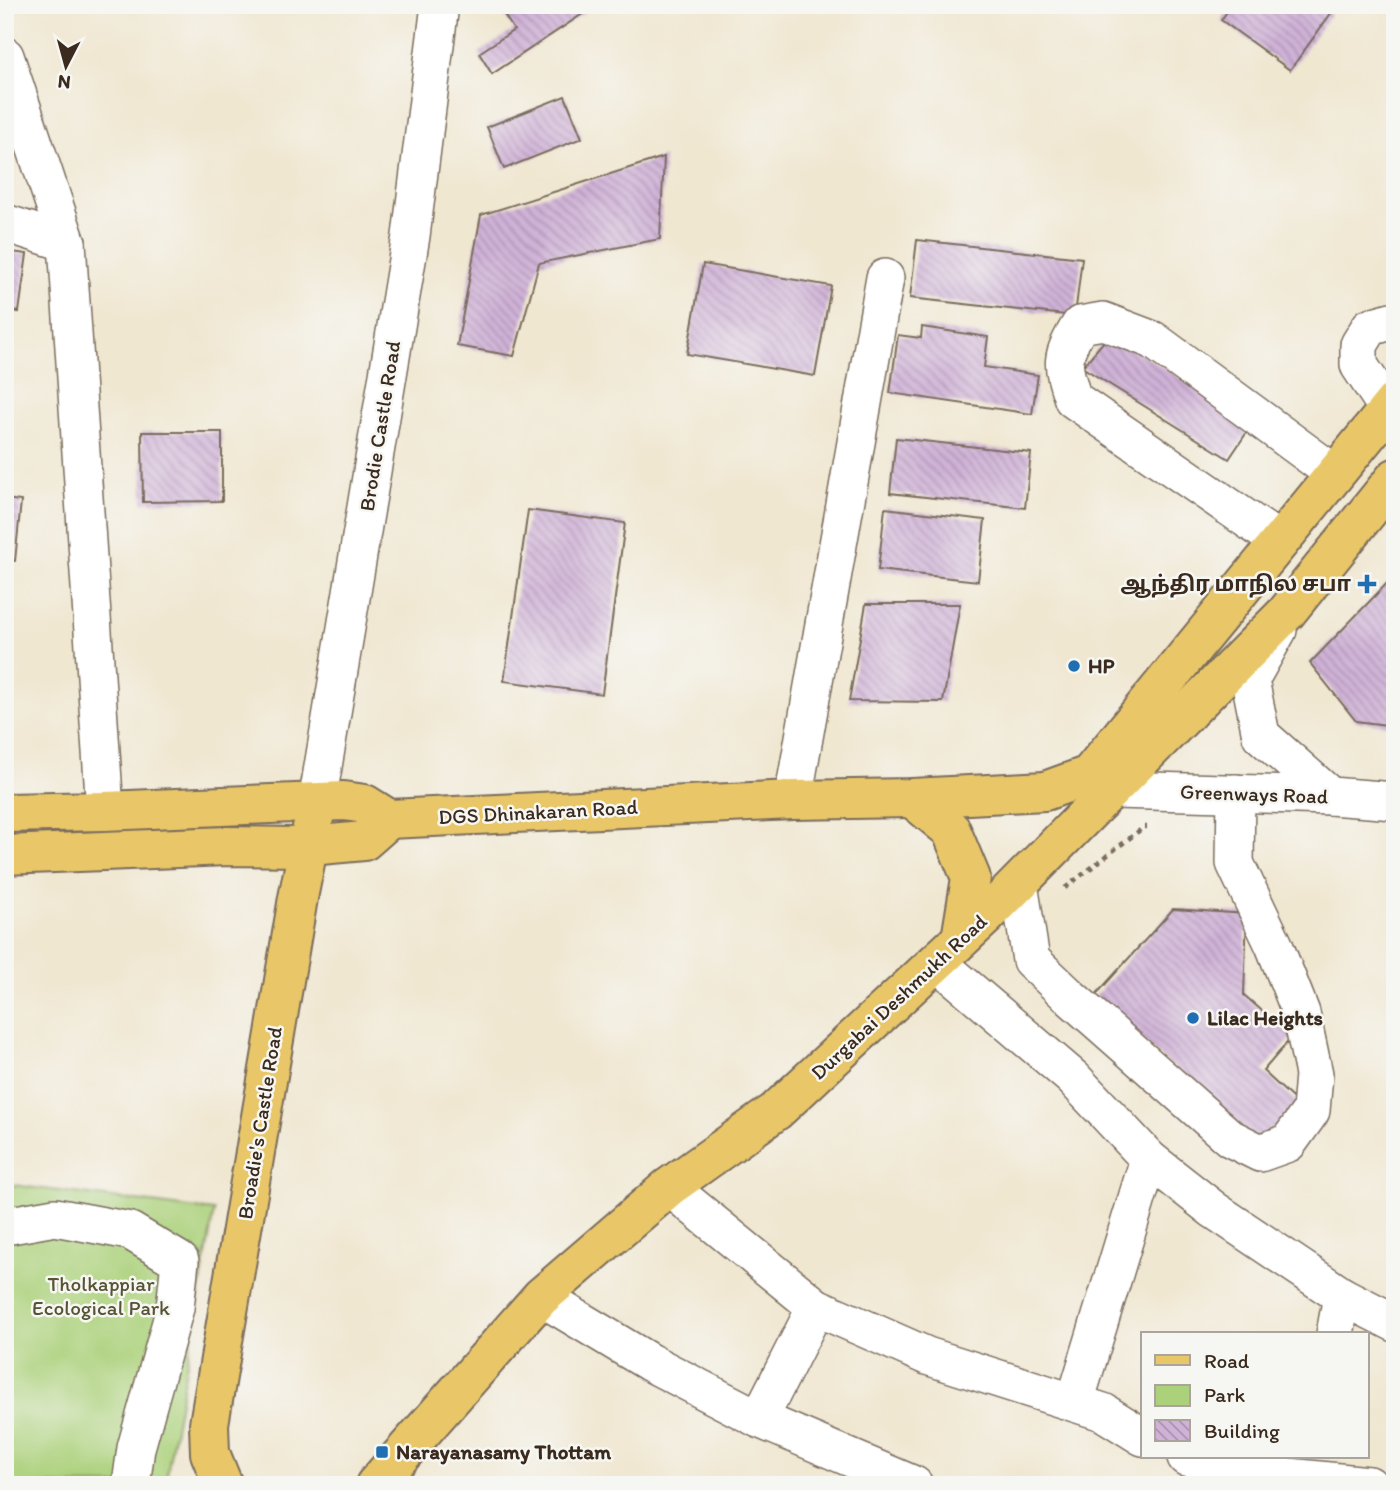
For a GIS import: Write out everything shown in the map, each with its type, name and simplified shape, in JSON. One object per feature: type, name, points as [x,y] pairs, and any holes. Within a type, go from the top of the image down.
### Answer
[{"type":"main road","points":[[912,798],[1045,791],[1089,775],[1392,405]]},
{"type":"main road","name":"Durgabai Deshmukh Road","points":[[375,1485],[541,1297],[669,1187],[776,1111],[1019,884],[1286,613],[1395,478]]},
{"type":"main road","points":[[912,798],[951,831],[971,878],[949,951]]},
{"type":"main road","name":"DGS Dhinakaran Road","points":[[389,820],[793,800],[912,798]]},
{"type":"main road","points":[[5,813],[344,801],[365,804],[389,820],[364,841],[5,855]]},
{"type":"main road","name":"Brodie Castle Road","points":[[310,845],[317,803]]},
{"type":"main road","name":"Broadie's Castle Road","points":[[213,1474],[209,1424],[292,930],[310,845]]},
{"type":"street","name":"Brodie Castle Road","points":[[317,803],[411,236],[440,5]]},
{"type":"street","points":[[5,56],[66,243],[105,811]]},
{"type":"street","points":[[5,223],[66,243]]},
{"type":"street","points":[[793,800],[885,278]]},
{"type":"street","points":[[1392,405],[1359,365],[1359,345],[1370,327],[1391,320],[1395,322]]},
{"type":"street","points":[[1280,542],[1073,399],[1063,370],[1065,349],[1080,325],[1103,321],[1153,341],[1335,474]]},
{"type":"street","points":[[1286,613],[1250,680],[1261,735],[1330,796]]},
{"type":"street","name":"Greenways Road","points":[[1114,790],[1330,796],[1395,801]]},
{"type":"street","points":[[1019,884],[1031,960],[1059,987],[1230,1138],[1260,1153],[1288,1143],[1311,1111],[1314,1073],[1301,1013],[1274,945],[1235,863],[1236,793]]},
{"type":"street","points":[[949,951],[1149,1159],[1214,1210],[1342,1296],[1395,1323]]},
{"type":"street","points":[[1075,1402],[1149,1159]]},
{"type":"street","points":[[669,1187],[816,1307],[927,1356],[1103,1412],[1141,1436]]},
{"type":"street","points":[[5,1226],[55,1217],[130,1231],[180,1261],[175,1308],[136,1448],[131,1485]]},
{"type":"street","points":[[1335,1332],[1342,1296]]},
{"type":"street","points":[[541,1297],[649,1362],[759,1419],[914,1485]]},
{"type":"street","points":[[759,1419],[816,1307]]},
{"type":"street","points":[[1191,1458],[1268,1475],[1311,1473],[1369,1485]]},
{"type":"green space","name":"Tholkappiar Ecological Park","points":[[5,1184],[214,1211],[165,1485],[5,1485]]},
{"type":"building","points":[[514,5],[534,5],[539,14],[552,5],[593,7],[492,74],[479,53],[514,30],[503,13]]},
{"type":"building","points":[[1232,5],[1337,5],[1290,70],[1221,20]]},
{"type":"building","points":[[565,96],[582,138],[504,169],[487,127]]},
{"type":"building","points":[[664,157],[660,239],[539,263],[514,356],[457,346],[481,215]]},
{"type":"building","points":[[917,240],[1082,258],[1075,316],[910,298]]},
{"type":"building","points":[[5,251],[27,254],[19,312],[5,310]]},
{"type":"building","points":[[703,264],[831,286],[815,376],[687,354]]},
{"type":"building","points":[[922,327],[988,337],[984,367],[1038,375],[1032,414],[890,393],[898,335],[921,338]]},
{"type":"building","points":[[1110,334],[1253,423],[1229,459],[1082,367]]},
{"type":"building","points":[[142,432],[222,432],[222,501],[143,502]]},
{"type":"building","points":[[896,438],[1031,453],[1025,508],[890,493]]},
{"type":"building","points":[[5,499],[21,501],[15,561],[5,560]]},
{"type":"building","points":[[885,508],[985,520],[978,581],[878,570]]},
{"type":"building","points":[[528,510],[625,523],[602,694],[504,681]]},
{"type":"building","points":[[1395,575],[1395,726],[1356,721],[1310,663]]},
{"type":"building","points":[[866,604],[960,604],[943,702],[849,701]]},
{"type":"building","name":"Lilac Heights","points":[[1173,909],[1247,914],[1244,995],[1292,1037],[1263,1071],[1301,1106],[1265,1146],[1093,998]]},
{"type":"place","name":"ஆந்திர மாநில சபா","points":[[1367,584]]},
{"type":"place","name":"HP","points":[[1074,666]]},
{"type":"place","name":"Lilac Heights","points":[[1193,1018]]},
{"type":"place","name":"Narayanasamy Thottam","points":[[382,1452]]}]
